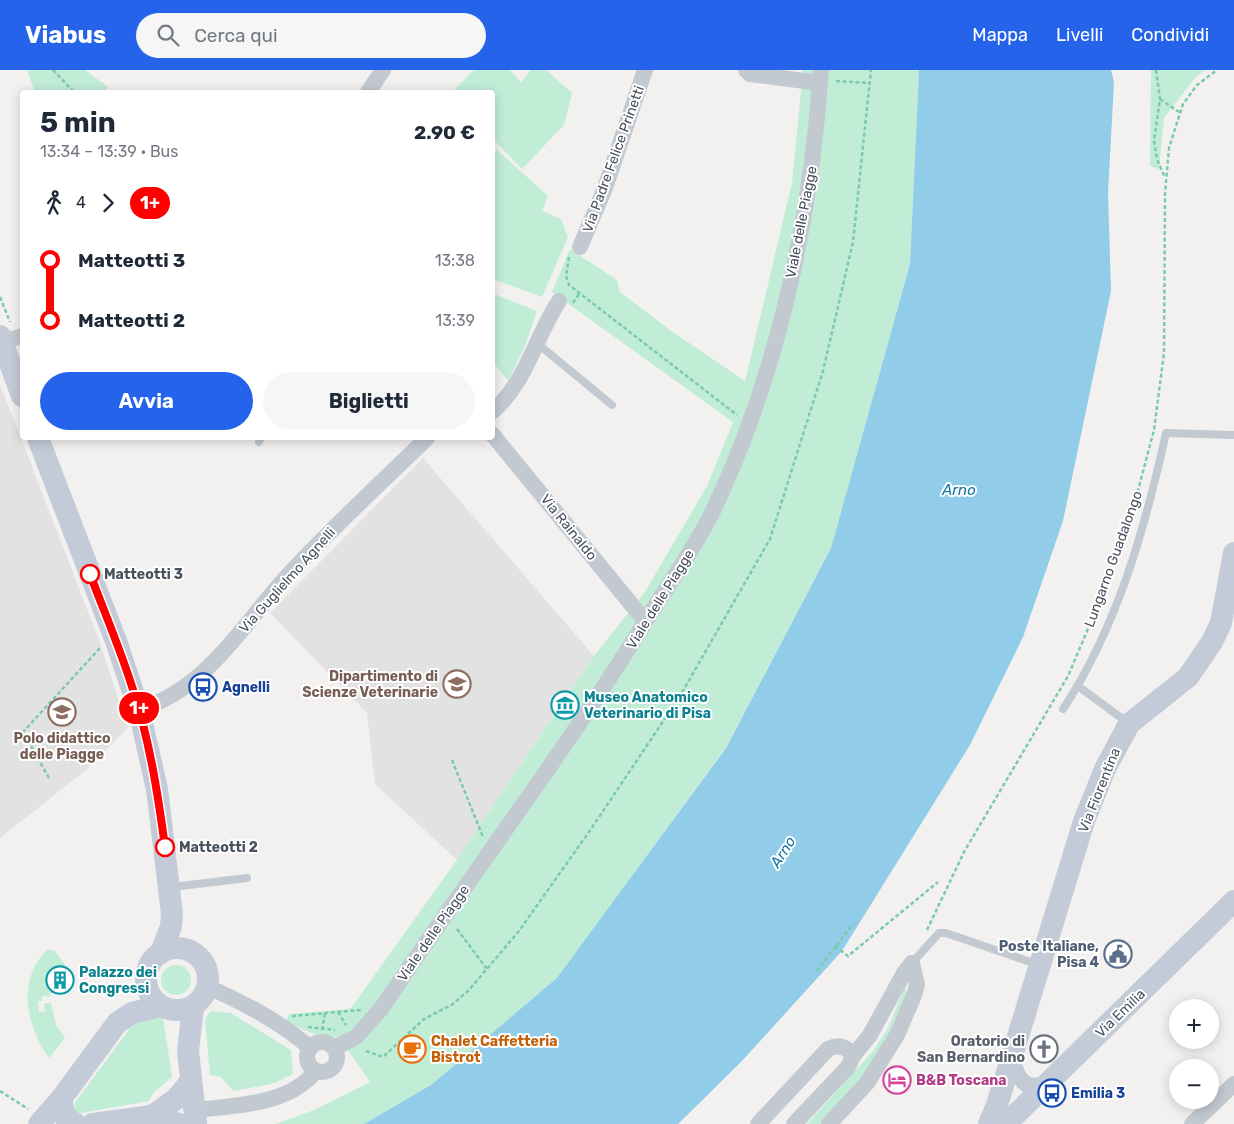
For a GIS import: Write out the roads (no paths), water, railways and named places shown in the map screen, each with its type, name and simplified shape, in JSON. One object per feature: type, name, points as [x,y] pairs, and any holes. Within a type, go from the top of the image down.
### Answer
[{"type":"main road","points":[[6,339],[20,389]]},
{"type":"main road","points":[[39,440],[116,640],[139,710],[157,788],[170,893],[171,926],[161,953]]},
{"type":"main road","name":"Via Fiorentina","points":[[989,1124],[1012,1059],[1088,809],[1105,769],[1129,724],[1188,677],[1212,642],[1221,623],[1234,553]]},
{"type":"main road","points":[[34,1117],[61,1099],[117,1023],[132,1013],[166,1008],[186,1010],[201,1000],[208,987],[208,975],[205,964],[191,951],[170,893]]},
{"type":"main road","name":"Via Emilia","points":[[1006,1124],[1234,901]]},
{"type":"main road","points":[[188,1052],[166,1008],[149,994],[146,979],[151,962],[161,953],[176,948],[191,951]]},
{"type":"main road","points":[[193,1007],[188,1052],[191,1081],[200,1116]]},
{"type":"main road","points":[[152,1116],[176,1099],[191,1081]]},
{"type":"main road","points":[[61,1099],[64,1116],[76,1124]]},
{"type":"main road","points":[[93,1124],[152,1116],[179,1124]]},
{"type":"street","points":[[369,90],[383,70]]},
{"type":"street","name":"Via Padre Felice Prinetti","points":[[580,247],[611,171],[645,70]]},
{"type":"street","points":[[746,70],[750,74],[826,78]]},
{"type":"street","name":"Viale delle Piagge","points":[[310,1048],[322,1042],[334,1048],[356,1037],[381,1009],[603,691],[696,542],[712,512],[736,458],[763,379],[793,269],[809,194],[826,78]]},
{"type":"street","points":[[495,409],[518,384],[545,323],[559,301]]},
{"type":"street","name":"Via Rainaldo","points":[[495,438],[645,621]]},
{"type":"street","name":"Via Guglielmo Agnelli","points":[[139,710],[174,696],[206,672],[290,573],[425,440]]},
{"type":"street","points":[[794,1124],[848,1067],[853,1056],[865,1042],[904,973],[912,963]]},
{"type":"street","points":[[829,1124],[856,1096],[887,1054],[911,1004],[917,984],[912,963]]},
{"type":"street","points":[[208,987],[228,995],[271,1021],[310,1048],[308,1061],[316,1071],[325,1072],[333,1068],[337,1060],[334,1048]]},
{"type":"street","points":[[758,1124],[828,1049],[840,1046],[848,1050],[853,1056]]},
{"type":"street","points":[[1012,1059],[1017,1074],[1024,1082],[1036,1087],[1048,1083]]},
{"type":"street","points":[[200,1116],[284,1094],[303,1084],[316,1071]]},
{"type":"street","points":[[1192,1124],[1234,1084]]},
{"type":"lane","points":[[535,345],[544,349],[612,405]]},
{"type":"lane","points":[[1063,709],[1078,686],[1110,620],[1128,573],[1153,491],[1166,433],[1234,435]]},
{"type":"lane","points":[[1078,686],[1129,724]]},
{"type":"lane","points":[[170,893],[247,878]]},
{"type":"lane","points":[[912,963],[939,933],[1041,966]]},
{"type":"water","name":"Arno","points":[[919,70],[1111,70],[1114,82],[1108,193],[1111,291],[1063,521],[1023,637],[970,745],[842,951],[741,1062],[678,1124],[364,1124],[431,1085],[557,978],[726,748],[831,548],[910,264]]},
{"type":"place","name":"Matteotti 3","points":[[90,574]]},
{"type":"place","name":"Dipartimento di Scienze Veterinarie","points":[[457,684]]},
{"type":"place","name":"Agnelli","points":[[203,687]]},
{"type":"place","name":"Museo Anatomico Veterinario di Pisa","points":[[565,705]]},
{"type":"place","name":"Polo didattico delle Piagge","points":[[62,712]]},
{"type":"place","name":"Matteotti 2","points":[[165,847]]},
{"type":"place","name":"Poste Italiane, Pisa 4","points":[[1118,954]]},
{"type":"place","name":"Palazzo dei Congressi","points":[[60,980]]},
{"type":"place","name":"Chalet Caffetteria Bistrot","points":[[412,1049]]},
{"type":"place","name":"Oratorio di San Bernardino","points":[[1044,1049]]},
{"type":"place","name":"B&B Toscana","points":[[897,1080]]},
{"type":"place","name":"Emilia 3","points":[[1052,1093]]}]
